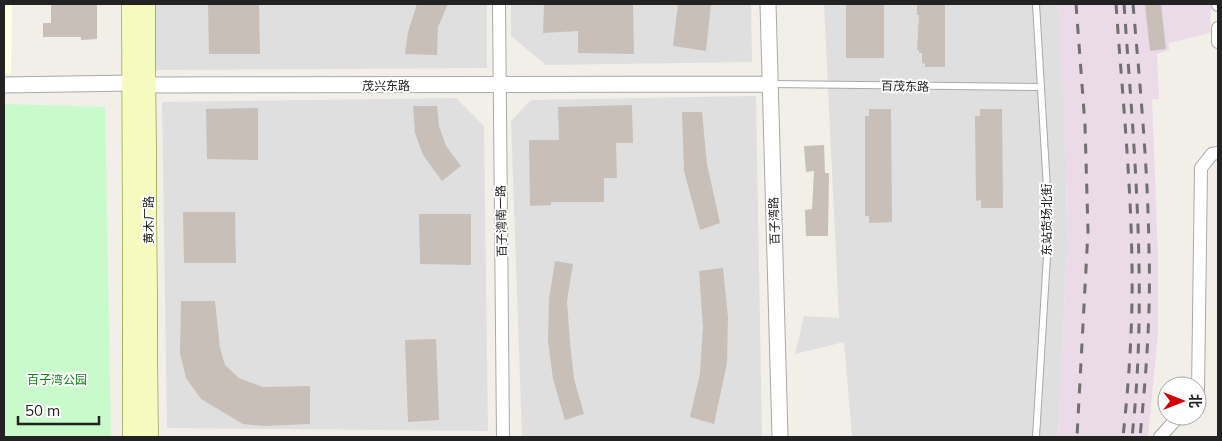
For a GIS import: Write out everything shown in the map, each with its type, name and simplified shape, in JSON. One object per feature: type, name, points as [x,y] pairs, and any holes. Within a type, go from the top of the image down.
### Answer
[{"type":"main road","points":[[131,4],[140,84],[132,437]]},
{"type":"main road","name":"黄木厂路","points":[[146,4],[140,84],[149,437]]},
{"type":"street","name":"百子湾南一路","points":[[499,4],[503,437]]},
{"type":"street","name":"百子湾路","points":[[768,4],[780,437]]},
{"type":"street","points":[[1218,28],[1218,42]]},
{"type":"street","name":"茂兴东路","points":[[4,85],[500,86],[769,84]]},
{"type":"street","points":[[1198,376],[1201,168],[1212,154],[1218,153]]},
{"type":"street","points":[[1160,437],[1169,426]]},
{"type":"lane","name":"东站货场北街","points":[[1036,4],[1049,223],[1036,437]]},
{"type":"lane","name":"百茂东路","points":[[769,84],[1041,87]]},
{"type":"shaded area","points":[[4,4],[12,4],[11,74],[4,74]]},
{"type":"shaded area","points":[[155,4],[487,4],[487,68],[155,70]]},
{"type":"shaded area","points":[[511,4],[751,4],[752,62],[546,65],[511,36]]},
{"type":"shaded area","points":[[824,4],[1058,4],[1063,75],[1067,249],[1058,437],[852,437],[844,342],[795,354],[804,316],[839,318]]},
{"type":"shaded area","points":[[1058,4],[1211,4],[1210,33],[1169,43],[1169,50],[1157,54],[1159,99],[1152,99],[1158,257],[1158,333],[1148,437],[1058,437],[1067,249],[1066,158]]},
{"type":"shaded area","points":[[756,96],[762,437],[522,437],[511,121],[531,100]]},
{"type":"shaded area","points":[[456,98],[484,126],[488,431],[167,428],[162,102]]},
{"type":"green space","name":"百子湾公园","points":[[4,104],[105,107],[111,437],[4,437]]},
{"type":"building","points":[[51,4],[97,4],[97,39],[81,40],[81,37],[43,37],[43,23],[51,23]]},
{"type":"building","points":[[208,4],[259,4],[260,54],[209,54]]},
{"type":"building","points":[[417,4],[448,4],[438,27],[437,55],[405,54],[408,32]]},
{"type":"building","points":[[544,4],[633,4],[634,54],[578,53],[578,31],[543,33]]},
{"type":"building","points":[[678,4],[711,4],[706,51],[673,46]]},
{"type":"building","points":[[846,4],[884,4],[884,58],[846,58]]},
{"type":"building","points":[[917,4],[945,4],[945,67],[925,67],[925,64],[922,63],[922,53],[919,53],[919,50],[917,50],[919,15],[917,15]]},
{"type":"building","points":[[1145,4],[1161,4],[1166,49],[1150,51]]},
{"type":"building","points":[[632,105],[633,143],[616,143],[617,178],[604,178],[604,202],[551,202],[551,205],[530,206],[529,140],[559,140],[558,107]]},
{"type":"building","points":[[413,106],[437,106],[439,126],[446,146],[461,166],[442,181],[423,155],[415,133]]},
{"type":"building","points":[[258,108],[258,160],[207,159],[206,109]]},
{"type":"building","points":[[869,109],[891,109],[892,222],[869,223],[869,216],[865,216],[865,116],[869,116]]},
{"type":"building","points":[[980,109],[1002,109],[1003,208],[981,208],[981,200],[976,201],[975,116],[980,116]]},
{"type":"building","points":[[682,112],[702,112],[707,164],[720,223],[700,230],[684,171]]},
{"type":"building","points":[[824,145],[825,173],[829,173],[828,236],[806,236],[805,210],[812,209],[814,171],[806,172],[804,146]]},
{"type":"building","points":[[183,212],[235,212],[236,263],[184,263]]},
{"type":"building","points":[[419,214],[471,214],[471,265],[420,264]]},
{"type":"building","points":[[555,261],[573,264],[567,301],[570,343],[574,379],[584,414],[565,420],[553,379],[548,341],[549,299]]},
{"type":"building","points":[[723,268],[728,317],[727,363],[714,424],[690,417],[700,374],[703,327],[699,271]]},
{"type":"building","points":[[181,301],[215,301],[220,348],[225,365],[239,378],[263,387],[310,386],[310,424],[263,426],[243,424],[201,399],[186,378],[180,353]]},
{"type":"building","points":[[436,339],[439,420],[408,422],[405,340]]},
{"type":"railway","points":[[1076,4],[1085,125],[1088,231],[1077,437]]},
{"type":"railway","points":[[1116,4],[1128,168],[1132,266],[1130,352],[1123,437]]},
{"type":"railway","points":[[1124,4],[1135,166],[1139,275],[1137,383],[1132,437]]},
{"type":"railway","points":[[1133,4],[1145,158],[1149,274],[1147,344],[1140,437]]}]
